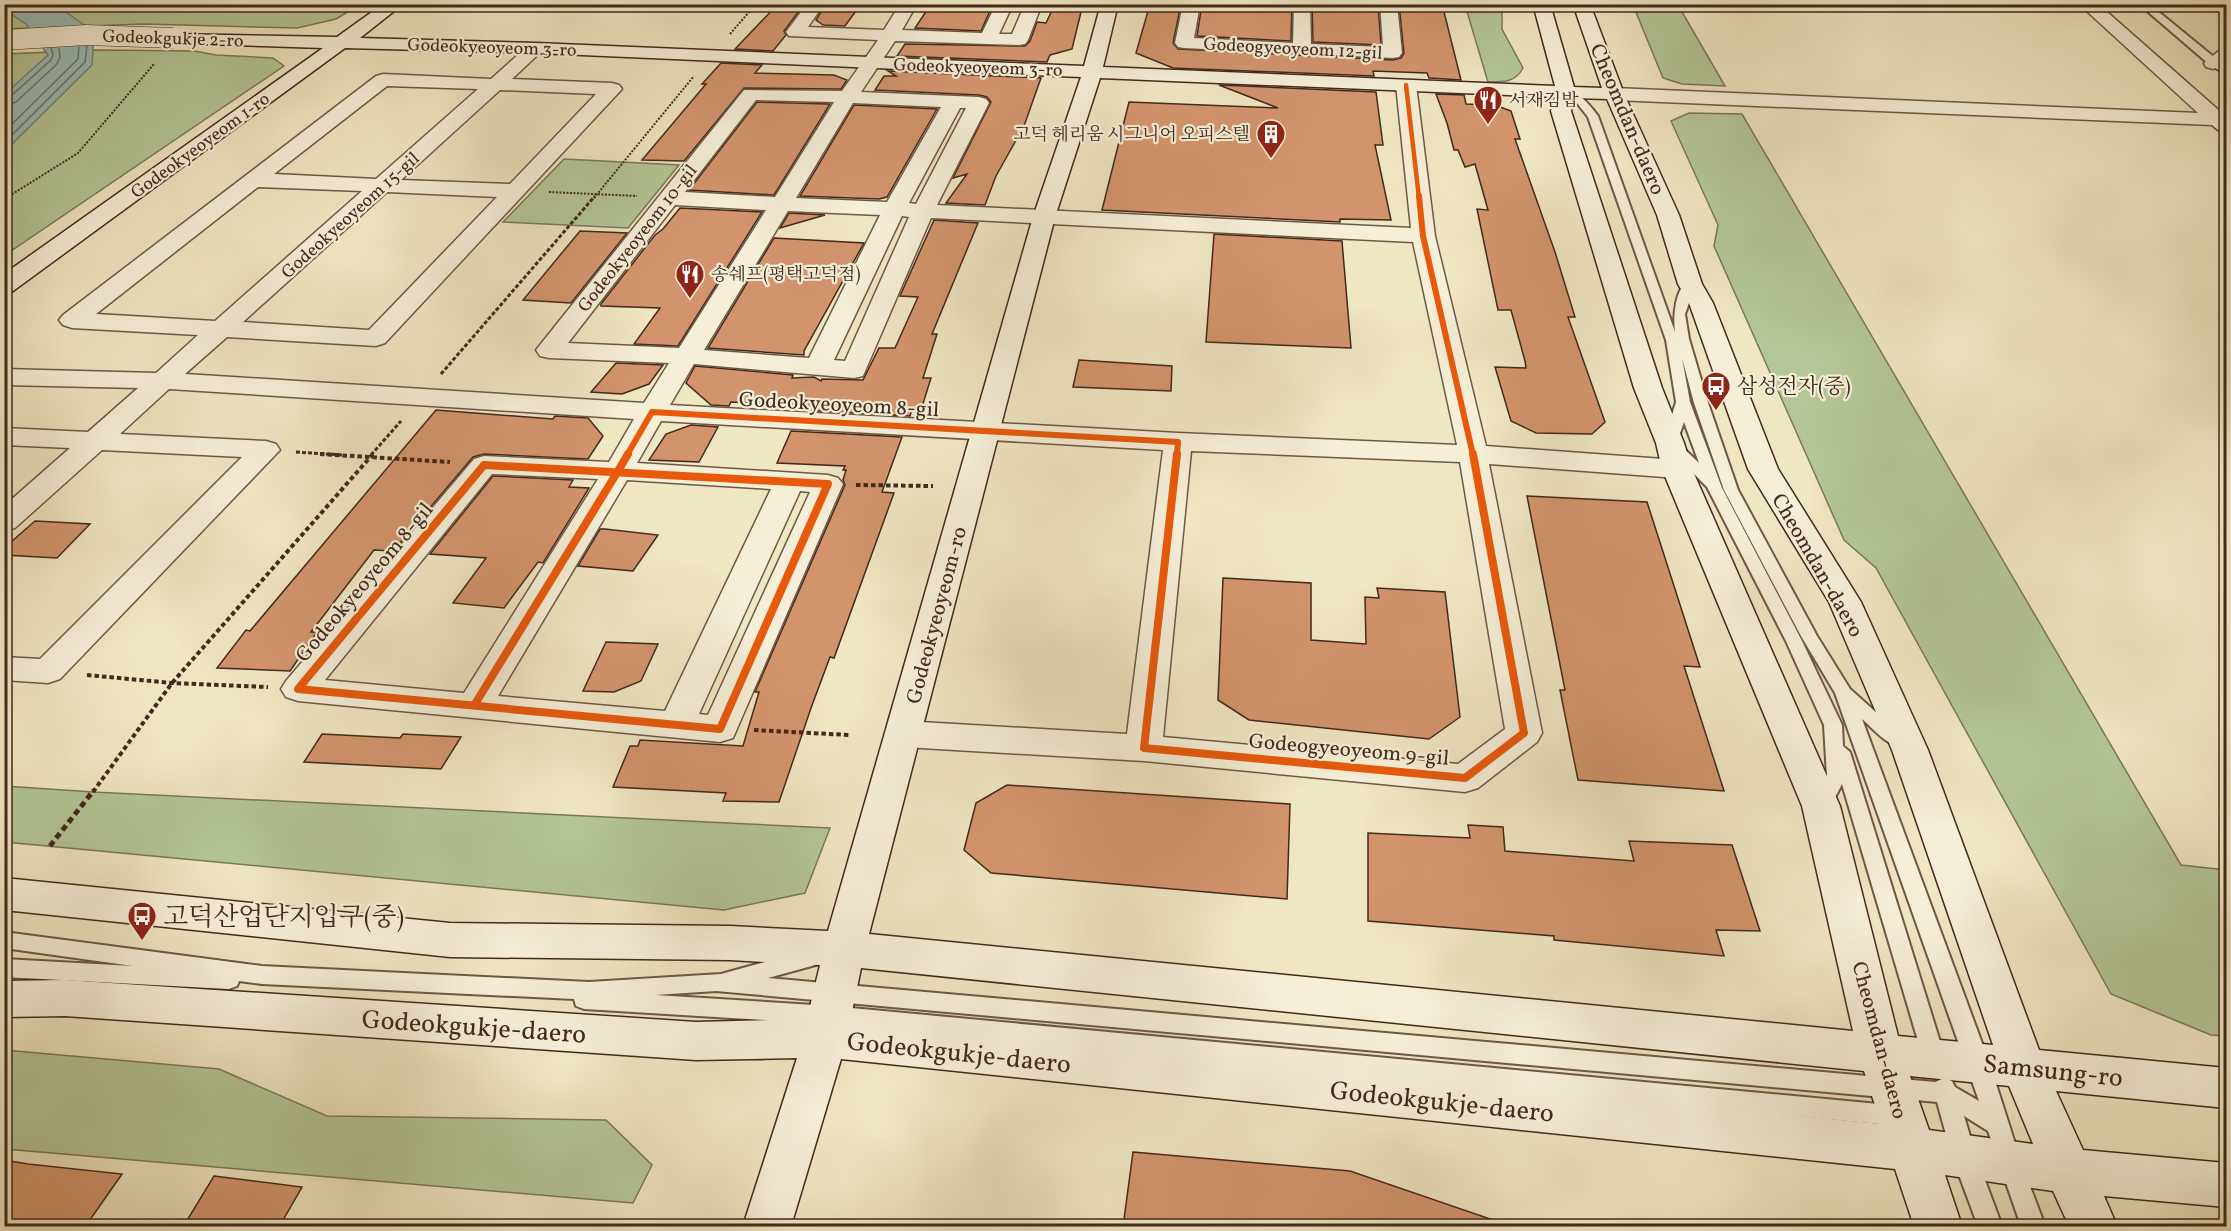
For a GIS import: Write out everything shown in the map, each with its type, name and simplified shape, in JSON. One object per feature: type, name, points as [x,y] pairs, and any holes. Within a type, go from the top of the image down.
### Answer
[{"type":"street","name":"Godeokyeoyeom 1-ro","points":[[4,286],[395,4]]},
{"type":"street","points":[[816,4],[795,32],[1019,40],[1034,4]]},
{"type":"street","points":[[475,704],[618,471],[652,411],[847,97],[873,63],[909,4]]},
{"type":"street","points":[[988,39],[1005,4]]},
{"type":"street","name":"Godeokyeoyeom-ro","points":[[767,1227],[830,1016],[844,950],[1044,217],[1092,72],[1110,4]]},
{"type":"street","name":"Godeogyeoyeom 12-gil","points":[[1192,4],[1184,43],[1393,53],[1388,4]]},
{"type":"street","points":[[1290,80],[1290,48],[1302,4]]},
{"type":"street","name":"Cheomdan-daero","points":[[1541,4],[1566,92],[1561,111],[1648,388],[1674,456],[1821,806],[1896,1101],[1938,1227]]},
{"type":"street","name":"Cheomdan-daero","points":[[1581,4],[1614,94],[1668,215],[1690,284],[1701,303],[1763,470],[1845,602],[1910,750],[2023,1067],[2093,1227]]},
{"type":"street","points":[[2087,4],[2224,122]]},
{"type":"street","points":[[1279,26],[1290,48]]},
{"type":"street","name":"Godeokgukje 2-ro","points":[[4,40],[86,36],[342,42]]},
{"type":"street","name":"Godeokyeoyeom 3-ro","points":[[342,42],[1290,80],[2224,122]]},
{"type":"street","name":"Godeokyeoyeom 15-gil","points":[[4,522],[384,186],[536,48]]},
{"type":"street","points":[[383,80],[612,89],[376,338],[72,320],[252,180],[383,80]]},
{"type":"street","name":"Godeogyeoyeom 9-gil","points":[[1144,748],[1465,778],[1524,733],[1473,454],[1423,236],[1406,85]]},
{"type":"street","name":"Godeokyeoyeom 10-gil","points":[[751,94],[954,102],[980,103],[923,211],[854,370],[687,356],[549,350],[751,94]]},
{"type":"street","points":[[818,367],[894,210],[954,102]]},
{"type":"street","points":[[252,180],[513,191]]},
{"type":"street","points":[[668,198],[1423,236]]},
{"type":"street","name":"Godeokyeoyeom 8-gil","points":[[4,377],[164,381],[984,431]]},
{"type":"street","points":[[984,431],[1178,442],[1473,454],[1674,456]]},
{"type":"street","points":[[4,436],[266,450]]},
{"type":"street","points":[[904,734],[1144,748],[1178,442]]},
{"type":"street","points":[[4,668],[48,671],[266,450]]},
{"type":"street","points":[[484,465],[828,484],[720,729]]},
{"type":"street","name":"Godeokyeoyeom 8-gil","points":[[298,689],[484,465]]},
{"type":"street","points":[[676,725],[789,482]]},
{"type":"street","name":"Godeokyeoyeom 8-gil","points":[[298,689],[720,729]]},
{"type":"street","points":[[4,894],[450,940],[730,943],[844,950],[1896,1101],[1990,1148],[2070,1171],[2226,1185]]},
{"type":"street","name":"Godeokgukje-daero","points":[[4,999],[65,999],[696,1041],[830,1016],[1896,1101]]},
{"type":"street","name":"Samsung-ro","points":[[1896,1101],[1939,1075],[1978,1062],[2226,1088]]},
{"type":"lane","points":[[2143,4],[2222,63]]},
{"type":"lane","points":[[1566,92],[1580,101],[1593,116],[1672,340],[1683,402],[1715,488],[1726,514],[1794,641],[1833,725],[1939,1075],[1990,1148],[2033,1227]]},
{"type":"lane","points":[[1690,284],[1679,314],[1683,339],[1701,403],[1731,490],[1809,636],[1844,693],[1978,1062],[1990,1148],[1990,1227]]},
{"type":"lane","points":[[1683,402],[1674,456],[1715,488]]},
{"type":"lane","points":[[1844,693],[1910,750]]},
{"type":"lane","points":[[1821,806],[1836,777],[1833,725]]},
{"type":"lane","points":[[4,940],[262,975],[589,991],[717,982],[844,950]]},
{"type":"lane","points":[[4,968],[830,1016],[1896,1101]]},
{"type":"lane","points":[[4,976],[65,999]]},
{"type":"lane","points":[[717,982],[830,1016]]},
{"type":"lane","points":[[1939,1075],[1990,1148]]},
{"type":"path","points":[[197,4],[205,10],[224,4]]},
{"type":"path","points":[[50,846],[93,792],[172,683],[373,456],[421,396],[598,194],[756,4]]},
{"type":"path","points":[[4,199],[78,153],[156,62]]},
{"type":"path","points":[[513,191],[668,198]]},
{"type":"path","points":[[266,450],[484,465]]},
{"type":"path","points":[[828,484],[933,486]]},
{"type":"path","points":[[48,671],[172,683],[298,689]]},
{"type":"path","points":[[720,729],[849,735]]},
{"type":"green space","points":[[5,5],[359,5],[336,19],[297,28],[144,24],[5,29]]},
{"type":"green space","points":[[1465,5],[1502,5],[1502,29],[1523,68],[1516,77],[1504,82],[1488,82]]},
{"type":"green space","points":[[1633,5],[1678,5],[1725,86],[1682,84],[1663,78]]},
{"type":"green space","points":[[97,50],[194,51],[216,55],[273,58],[284,66],[5,255],[4,54]]},
{"type":"green space","points":[[1689,113],[1742,114],[2181,865],[2226,870],[2226,1036],[2211,1035],[2111,994],[1876,568],[1844,540],[1714,246],[1718,225],[1671,121]]},
{"type":"green space","points":[[564,159],[679,165],[628,228],[503,222]]},
{"type":"green space","points":[[4,786],[830,828],[805,893],[724,910],[5,842]]},
{"type":"green space","points":[[4,1050],[219,1069],[327,1116],[606,1120],[652,1165],[633,1203],[5,1149]]},
{"type":"water","points":[[5,5],[56,5],[94,32],[92,65],[5,151],[5,94],[48,55],[26,24],[5,10]]},
{"type":"building","points":[[778,4],[804,4],[784,31],[786,35],[773,51],[735,49]]},
{"type":"building","points":[[826,4],[861,4],[845,26],[823,25],[816,20]]},
{"type":"building","points":[[931,4],[993,4],[981,31],[915,28]]},
{"type":"building","points":[[1055,4],[1083,4],[1072,49],[1050,55],[1047,62],[897,56],[905,44],[1025,46],[1030,41],[1037,22],[1046,23]]},
{"type":"building","points":[[1150,4],[1181,4],[1173,43],[1178,49],[1393,60],[1401,58],[1404,53],[1399,4],[1442,4],[1461,80],[1429,78],[1427,73],[1373,71],[1374,76],[1173,68],[1136,53]]},
{"type":"building","points":[[1202,4],[1292,4],[1291,41],[1197,36]]},
{"type":"building","points":[[1312,4],[1378,4],[1381,45],[1313,42]]},
{"type":"building","points":[[721,63],[762,65],[755,73],[834,75],[847,80],[841,89],[744,88],[684,161],[642,160]]},
{"type":"building","points":[[888,71],[1041,78],[1024,126],[996,176],[985,205],[946,203],[967,174],[953,178],[991,102],[987,97],[979,95],[875,90],[884,76],[896,76]]},
{"type":"building","name":"고덕 헤리움 시그니어 오피스텔","points":[[1219,85],[1376,92],[1383,145],[1375,145],[1391,220],[1340,219],[1340,222],[1102,210],[1129,102],[1278,108]]},
{"type":"building","points":[[1436,94],[1464,95],[1466,104],[1495,105],[1511,111],[1520,139],[1515,139],[1555,252],[1575,317],[1568,317],[1605,422],[1592,434],[1536,433],[1511,421],[1495,367],[1526,368],[1525,361],[1511,310],[1498,310],[1477,209],[1488,210],[1475,164],[1465,167],[1458,150],[1454,150]]},
{"type":"building","points":[[757,102],[830,104],[774,195],[689,190]]},
{"type":"building","points":[[854,105],[937,109],[887,197],[879,199],[800,196]]},
{"type":"building","points":[[680,208],[762,212],[678,346],[634,344],[660,308],[601,306],[601,304],[655,235]]},
{"type":"building","points":[[789,213],[825,215],[780,228]]},
{"type":"building","points":[[934,220],[978,223],[932,334],[937,334],[923,378],[931,378],[921,410],[912,409],[910,416],[800,410],[802,406],[731,402],[729,406],[711,405],[686,383],[695,366],[793,375],[792,378],[814,377],[821,381],[822,379],[863,380],[879,348],[895,348],[918,297],[900,296]]},
{"type":"building","points":[[580,231],[627,233],[571,303],[523,300]]},
{"type":"building","points":[[1214,234],[1342,241],[1351,348],[1206,342]]},
{"type":"building","points":[[774,238],[864,243],[804,351],[804,355],[708,348]]},
{"type":"building","points":[[1079,360],[1172,366],[1171,391],[1073,387]]},
{"type":"building","points":[[616,363],[663,365],[649,384],[622,394],[591,392]]},
{"type":"building","points":[[436,410],[553,419],[555,416],[588,418],[603,436],[588,459],[484,454],[473,457],[393,551],[374,550],[311,632],[317,632],[290,671],[217,668],[246,630],[250,631]]},
{"type":"building","points":[[691,425],[718,427],[699,462],[649,460],[666,434]]},
{"type":"building","points":[[791,431],[902,437],[882,492],[894,493],[834,658],[830,657],[811,708],[779,802],[723,801],[726,793],[613,787],[630,746],[638,746],[640,740],[743,746],[759,692],[755,692],[845,485],[843,480],[846,470],[843,470],[845,466],[777,463]]},
{"type":"building","points":[[493,476],[573,480],[569,487],[589,488],[543,563],[538,562],[504,608],[453,603],[486,558],[430,554]]},
{"type":"building","points":[[1527,496],[1647,502],[1700,667],[1684,666],[1724,791],[1578,780],[1560,690],[1565,690]]},
{"type":"building","points":[[35,521],[90,524],[57,558],[4,555],[4,548]]},
{"type":"building","points":[[600,529],[658,535],[633,571],[578,566]]},
{"type":"building","points":[[1223,578],[1311,583],[1311,640],[1366,644],[1365,597],[1379,598],[1377,588],[1445,592],[1460,717],[1429,739],[1249,720],[1218,700]]},
{"type":"building","points":[[606,642],[658,644],[641,681],[614,692],[583,691]]},
{"type":"building","points":[[322,734],[400,738],[403,734],[461,737],[441,769],[304,762]]},
{"type":"building","points":[[1007,785],[1290,804],[1287,899],[991,873],[964,850],[976,803]]},
{"type":"building","points":[[1468,825],[1503,827],[1505,851],[1634,861],[1629,841],[1732,845],[1760,931],[1716,930],[1724,956],[1554,940],[1554,936],[1368,921],[1368,833],[1470,838]]},
{"type":"building","points":[[1133,1152],[1350,1171],[1499,1222],[1499,1227],[1123,1227]]},
{"type":"building","points":[[4,1160],[122,1174],[85,1227],[4,1227]]},
{"type":"building","points":[[214,1176],[302,1187],[279,1227],[183,1227]]},
{"type":"cycle path","points":[[475,704],[618,471],[484,465],[298,689],[720,729],[828,484],[618,471],[652,412],[1178,442],[1144,748],[1465,778],[1524,733],[1473,454],[1423,236],[1406,85]]},
{"type":"place","name":"서재김밥","points":[[1488,126]]},
{"type":"place","name":"고덕 헤리움 시그니어 오피스텔","points":[[1271,160]]},
{"type":"place","name":"송쉐프(평택고덕점)","points":[[690,300]]},
{"type":"place","name":"삼성전자(중)","points":[[1716,412]]},
{"type":"place","name":"고덕산업단지입구(중)","points":[[142,942]]}]
